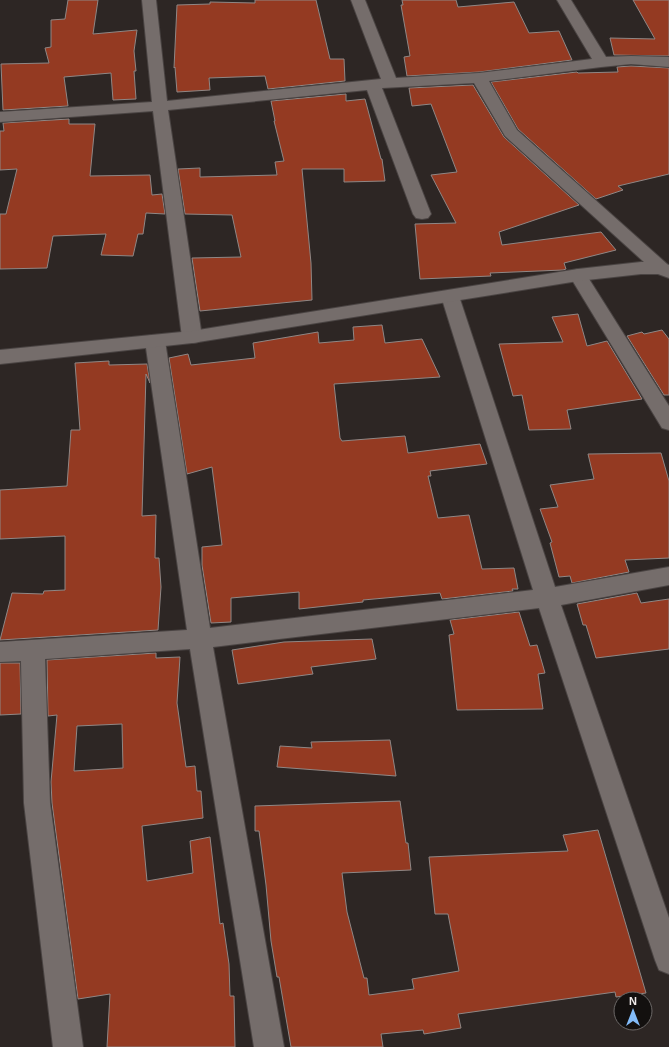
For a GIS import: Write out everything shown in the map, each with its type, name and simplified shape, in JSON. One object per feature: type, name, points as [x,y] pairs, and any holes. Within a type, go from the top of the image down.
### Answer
[{"type":"street","points":[[149,0],[160,106],[192,338]]},
{"type":"street","points":[[358,0],[390,83]]},
{"type":"street","points":[[564,0],[601,62]]},
{"type":"street","points":[[0,117],[160,106],[390,83],[479,78],[601,62],[630,60],[669,62]]},
{"type":"street","points":[[479,78],[511,133],[537,158],[665,270]]},
{"type":"street","points":[[373,85],[422,214]]},
{"type":"street","points":[[0,357],[192,338],[578,275],[641,268],[665,270]]},
{"type":"street","points":[[578,275],[669,423]]},
{"type":"street","points":[[450,296],[547,598],[669,960]]},
{"type":"street","points":[[155,341],[200,639],[269,1047]]},
{"type":"street","points":[[0,652],[200,639],[547,598],[669,576]]},
{"type":"street","points":[[33,650],[37,803],[68,1047]]},
{"type":"building","points":[[68,0],[98,0],[93,34],[137,30],[134,51],[136,99],[113,100],[111,73],[64,77],[68,106],[3,110],[1,64],[49,63],[45,48],[51,47],[51,20],[65,19]]},
{"type":"building","points":[[255,0],[316,0],[330,59],[344,59],[345,81],[268,89],[265,76],[209,78],[210,90],[177,92],[175,67],[174,68],[177,5],[210,4],[210,2],[255,3]]},
{"type":"building","points":[[402,0],[456,0],[458,7],[514,2],[529,33],[559,31],[572,60],[479,72],[407,76],[404,57],[410,56],[401,5],[403,5]]},
{"type":"building","points":[[633,0],[669,0],[669,56],[614,55],[610,38],[655,39]]},
{"type":"building","points":[[631,66],[669,68],[669,174],[618,186],[623,190],[596,199],[518,129],[491,82],[577,72],[618,72],[617,67]]},
{"type":"building","points":[[473,85],[504,137],[579,205],[499,232],[502,245],[601,232],[616,250],[564,263],[566,269],[563,270],[490,273],[491,276],[420,279],[415,224],[456,223],[431,175],[457,172],[431,104],[412,106],[409,88]]},
{"type":"building","points":[[346,94],[346,101],[365,99],[382,159],[385,181],[344,182],[344,169],[302,169],[311,263],[312,300],[200,311],[192,258],[241,257],[232,215],[185,214],[178,169],[200,168],[200,177],[277,175],[275,162],[284,161],[274,121],[271,101]]},
{"type":"building","points":[[69,119],[69,124],[95,124],[90,176],[150,175],[152,195],[162,194],[165,214],[146,213],[143,234],[138,234],[133,256],[101,255],[106,234],[53,236],[47,268],[0,269],[0,214],[6,214],[17,169],[0,170],[0,131],[4,131],[3,123]]},
{"type":"building","points":[[578,314],[587,346],[607,341],[642,399],[567,410],[571,429],[529,430],[522,395],[513,396],[499,344],[563,342],[552,317]]},
{"type":"building","points":[[382,325],[385,343],[422,339],[440,377],[334,384],[340,438],[342,441],[405,436],[408,453],[480,444],[487,464],[430,471],[431,476],[428,476],[438,518],[469,515],[482,569],[514,568],[518,589],[512,589],[513,591],[442,599],[440,593],[363,600],[363,602],[299,609],[299,592],[231,598],[231,622],[211,623],[202,565],[202,547],[222,545],[212,467],[187,474],[169,358],[188,354],[191,365],[255,358],[253,343],[318,332],[319,343],[354,340],[353,327]]},
{"type":"building","points":[[662,330],[669,339],[669,395],[664,395],[627,336],[642,332],[644,334]]},
{"type":"building","points":[[109,361],[109,365],[147,364],[150,383],[146,374],[142,516],[156,515],[155,558],[159,558],[161,587],[158,630],[0,640],[12,593],[43,594],[44,591],[65,590],[65,536],[0,539],[0,490],[67,486],[71,430],[80,430],[75,363]]},
{"type":"building","points":[[661,453],[669,481],[669,558],[625,560],[629,572],[572,583],[570,576],[559,577],[550,543],[552,542],[540,509],[558,507],[550,485],[594,479],[588,454]]},
{"type":"building","points":[[637,593],[641,603],[669,599],[669,649],[596,658],[586,625],[583,625],[577,604]]},
{"type":"building","points":[[519,612],[530,646],[537,645],[545,673],[538,674],[543,709],[457,710],[449,635],[454,634],[450,620]]},
{"type":"building","points":[[372,639],[376,659],[311,667],[313,674],[238,684],[232,650],[284,642]]},
{"type":"building","points":[[156,653],[156,658],[180,657],[177,703],[186,767],[195,766],[197,791],[201,791],[203,818],[142,826],[147,881],[193,873],[190,841],[210,837],[220,924],[223,923],[229,964],[230,996],[234,996],[235,1047],[107,1047],[110,994],[78,999],[52,803],[51,782],[57,715],[48,716],[47,660]],"holes":[[[122,724],[123,768],[74,771],[77,726]]]},
{"type":"building","points":[[0,663],[20,663],[21,714],[0,715]]},
{"type":"building","points":[[390,740],[396,776],[277,767],[280,746],[312,748],[311,742]]},
{"type":"building","points":[[400,801],[406,843],[408,843],[411,870],[342,873],[347,912],[364,978],[367,978],[369,995],[414,989],[412,979],[459,971],[448,914],[435,914],[429,857],[568,851],[563,835],[598,830],[645,991],[613,991],[613,992],[458,1014],[461,1028],[424,1034],[423,1030],[381,1034],[383,1047],[291,1047],[271,941],[259,831],[255,831],[255,806]]}]
